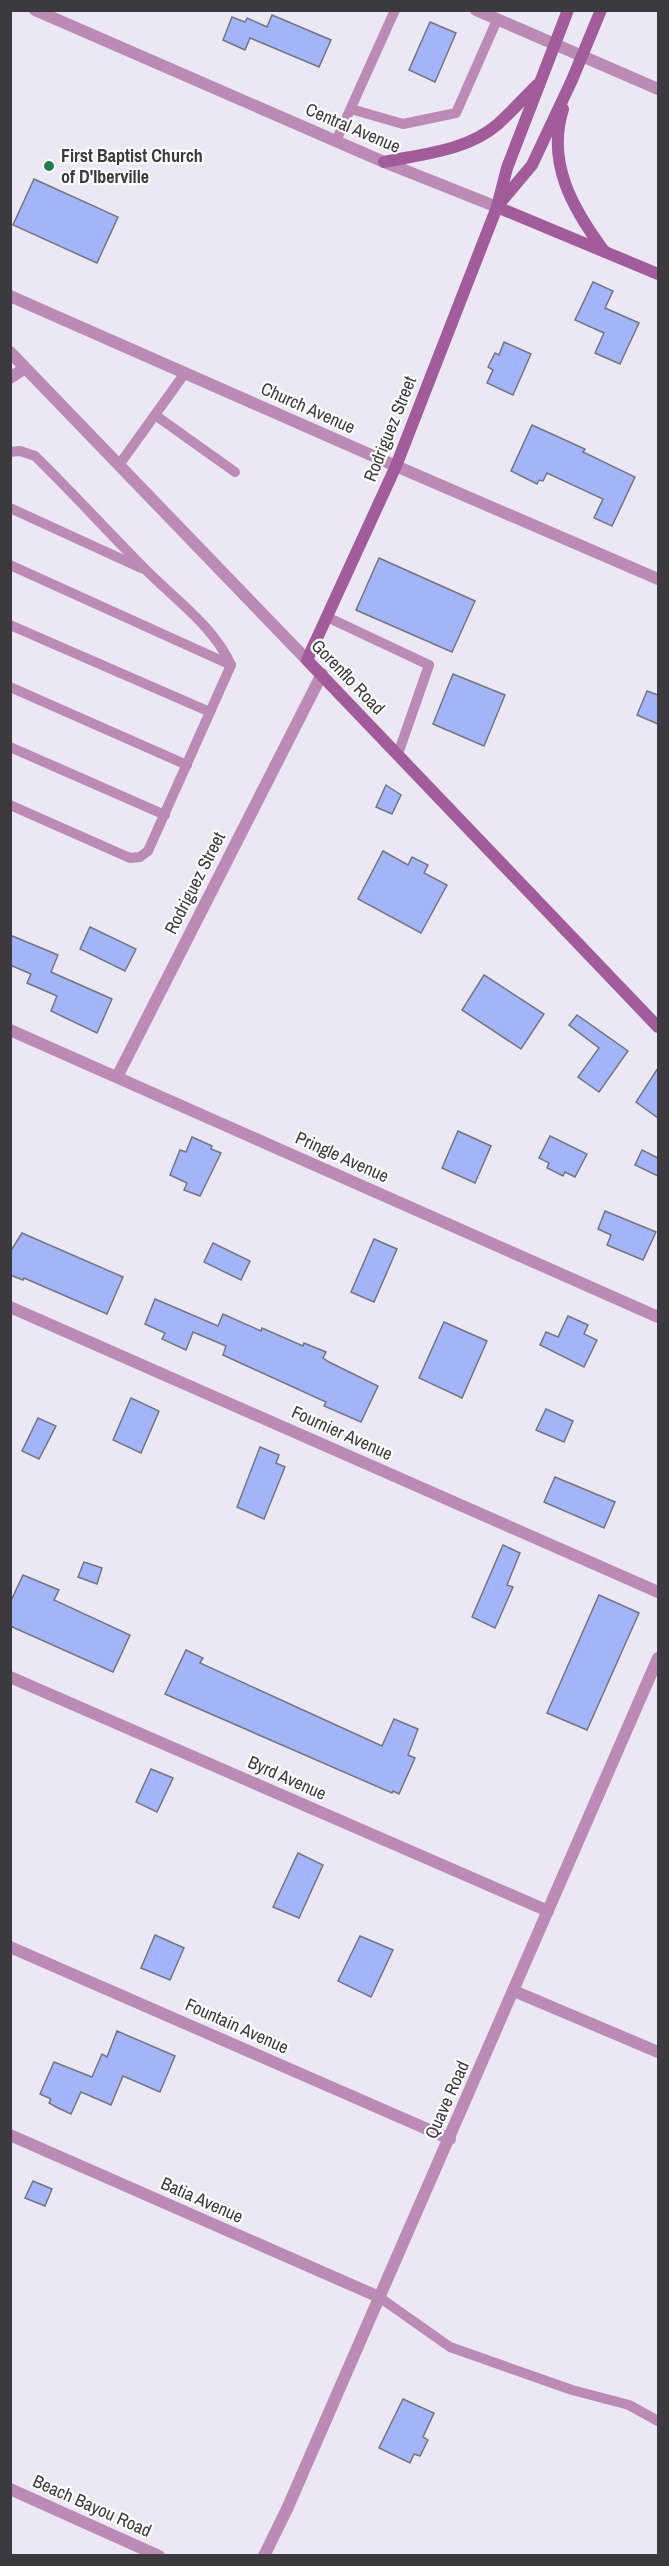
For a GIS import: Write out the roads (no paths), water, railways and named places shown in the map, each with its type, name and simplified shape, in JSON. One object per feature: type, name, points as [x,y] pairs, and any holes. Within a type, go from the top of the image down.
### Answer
[{"type":"main road","name":"Rodriguez Street","points":[[307,660],[396,466],[497,207],[507,168],[568,10]]},
{"type":"main road","name":"Rodriguez Street","points":[[497,207],[532,165],[572,80],[601,10]]},
{"type":"main road","points":[[384,162],[454,147],[478,137],[497,125],[542,80]]},
{"type":"main road","points":[[572,80],[561,116],[558,153],[565,183],[578,215],[604,251]]},
{"type":"main road","name":"Central Avenue","points":[[497,207],[658,274]]},
{"type":"main road","name":"Gorenflo Road","points":[[307,660],[658,1027]]},
{"type":"street","name":"Central Avenue","points":[[35,10],[384,162],[497,207]]},
{"type":"street","points":[[476,10],[658,89]]},
{"type":"street","name":"Church Avenue","points":[[10,296],[658,579]]},
{"type":"street","name":"Gorenflo Road","points":[[10,352],[307,660]]},
{"type":"street","points":[[10,378],[25,368]]},
{"type":"street","name":"Rodriguez Street","points":[[117,1077],[322,674]]},
{"type":"street","name":"Pringle Avenue","points":[[10,1030],[658,1317]]},
{"type":"street","name":"Fournier Avenue","points":[[10,1307],[658,1592]]},
{"type":"street","name":"Quave Road","points":[[264,2556],[287,2509],[450,2139],[658,1658]]},
{"type":"street","name":"Byrd Avenue","points":[[10,1677],[548,1911]]},
{"type":"street","name":"Fountain Avenue","points":[[10,1947],[450,2139]]},
{"type":"street","points":[[514,1991],[658,2052]]},
{"type":"street","name":"Batia Avenue","points":[[10,2135],[379,2297]]},
{"type":"street","name":"Beach Bayou Road","points":[[10,2489],[159,2556]]},
{"type":"lane","points":[[336,141],[395,10]]},
{"type":"lane","points":[[351,109],[402,124],[456,113],[497,20]]},
{"type":"lane","points":[[119,465],[185,373]]},
{"type":"lane","points":[[154,415],[235,472]]},
{"type":"lane","points":[[10,452],[20,451],[35,456],[212,634],[224,650],[231,665],[148,851],[140,857],[130,858],[10,805]]},
{"type":"lane","points":[[10,508],[147,571]]},
{"type":"lane","points":[[10,565],[231,665]]},
{"type":"lane","points":[[327,618],[429,665],[398,754]]},
{"type":"lane","points":[[10,625],[210,712]]},
{"type":"lane","points":[[10,687],[187,765]]},
{"type":"lane","points":[[10,747],[165,815]]},
{"type":"lane","points":[[379,2297],[450,2347],[572,2390],[628,2405],[658,2421]]},
{"type":"place","name":"First Baptist Church of D'Iberville","points":[[49,166]]}]
